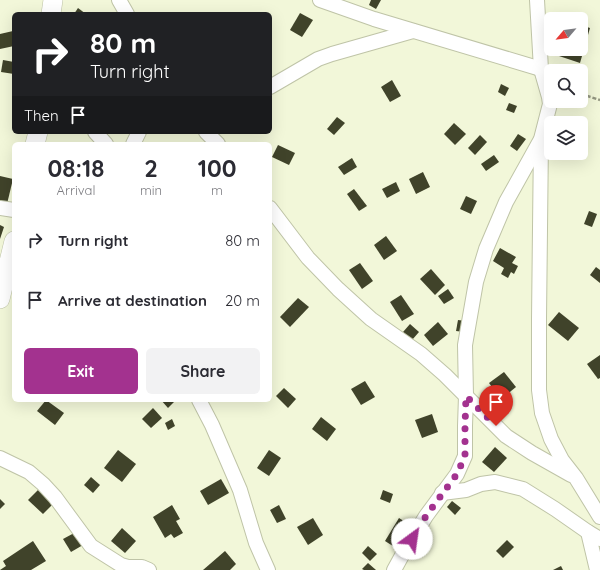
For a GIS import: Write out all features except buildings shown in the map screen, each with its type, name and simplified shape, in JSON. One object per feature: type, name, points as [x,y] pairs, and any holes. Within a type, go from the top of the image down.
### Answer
[{"type":"street","points":[[51,12],[53,0]]},
{"type":"street","points":[[119,0],[126,12]]},
{"type":"street","points":[[320,0],[374,19],[541,69]]},
{"type":"street","points":[[537,0],[541,69],[550,104],[541,139],[539,390],[542,413],[551,439],[562,460],[576,478],[600,517]]},
{"type":"street","points":[[272,86],[318,59],[413,31]]},
{"type":"street","points":[[97,134],[104,142]]},
{"type":"street","points":[[208,134],[216,142]]},
{"type":"street","points":[[394,570],[426,516],[457,474],[465,456],[465,345],[476,282],[486,249],[506,202],[541,139]]},
{"type":"street","points":[[0,208],[12,210]]},
{"type":"street","points":[[272,211],[308,258],[338,289],[371,319],[421,354],[445,375],[506,436],[532,453],[576,478]]},
{"type":"street","points":[[0,300],[12,249]]},
{"type":"street","points":[[199,402],[212,425],[240,490],[256,543],[268,570]]},
{"type":"street","points":[[0,458],[29,472],[43,484],[55,497],[91,546],[121,565],[142,567],[149,570]]},
{"type":"street","points":[[442,493],[466,490],[481,484],[496,482],[523,489],[594,536],[597,570]]},
{"type":"path","points":[[588,96],[600,100]]},
{"type":"route","points":[[412,539],[426,516],[457,474],[465,456],[466,396],[496,426]]}]
